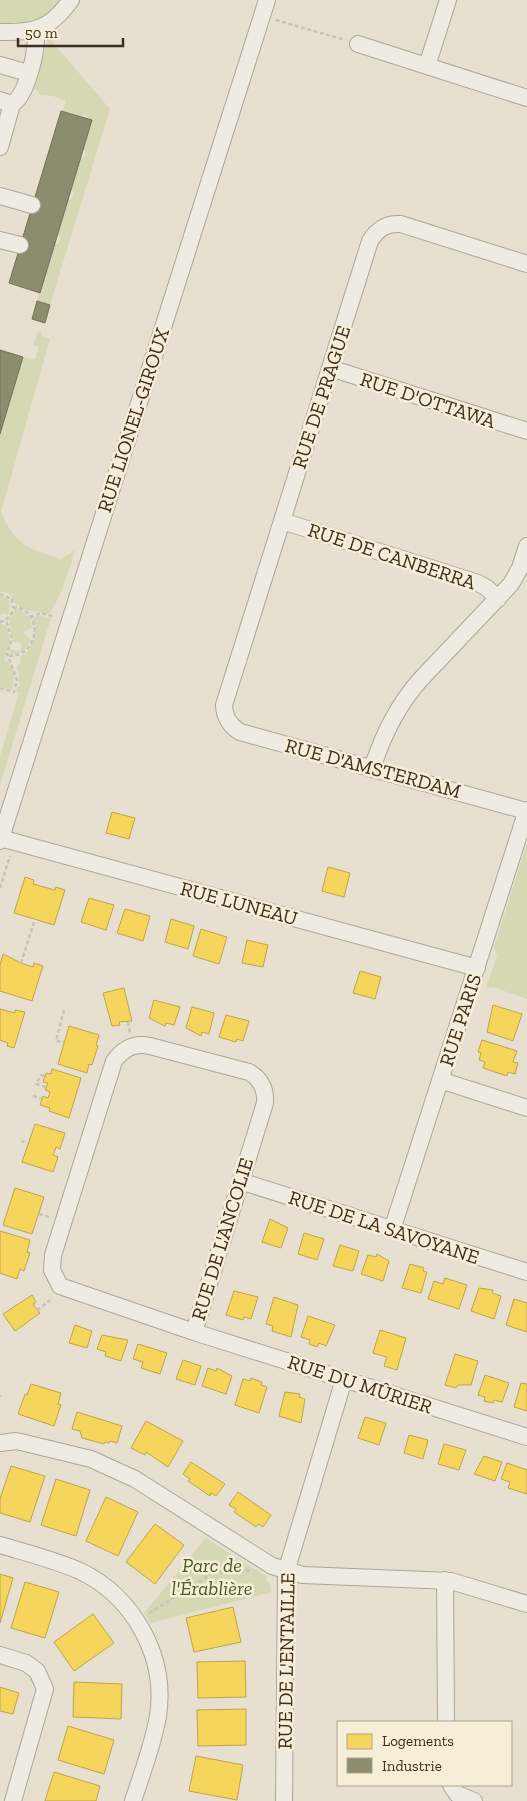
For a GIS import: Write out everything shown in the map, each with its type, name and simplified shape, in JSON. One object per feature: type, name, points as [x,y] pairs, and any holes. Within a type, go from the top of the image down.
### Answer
[{"type":"street","points":[[0,32],[35,30],[50,23],[71,0]]},
{"type":"street","name":"RUE LIONEL-GIROUX","points":[[3,842],[267,0]]},
{"type":"street","points":[[427,66],[448,0]]},
{"type":"street","points":[[0,147],[6,102],[23,94],[36,47],[35,30]]},
{"type":"street","points":[[358,44],[527,98]]},
{"type":"street","points":[[0,65],[28,73]]},
{"type":"street","points":[[0,196],[32,205]]},
{"type":"street","name":"RUE DE PRAGUE","points":[[226,717],[225,698],[370,240],[379,229],[386,225],[401,224],[527,264]]},
{"type":"street","points":[[0,240],[20,245]]},
{"type":"street","name":"RUE D'OTTAWA","points":[[330,368],[527,432]]},
{"type":"street","name":"RUE DE CANBERRA","points":[[282,521],[478,583],[488,588],[498,599]]},
{"type":"street","points":[[372,769],[384,735],[413,687],[498,599],[516,576],[527,546]]},
{"type":"street","name":"RUE D'AMSTERDAM","points":[[226,717],[230,724],[240,732],[527,810]]},
{"type":"street","name":"RUE PARIS","points":[[392,1230],[527,810]]},
{"type":"street","name":"RUE LUNEAU","points":[[3,842],[477,968]]},
{"type":"street","name":"RUE DE L'ANCOLIE","points":[[136,1044],[150,1046],[249,1072],[259,1079],[264,1090],[265,1103],[240,1181],[194,1332],[65,1289],[54,1276],[51,1263],[53,1255],[114,1061],[129,1047],[136,1044]]},
{"type":"street","points":[[440,1080],[527,1108]]},
{"type":"street","name":"RUE DE LA SAVOYANE","points":[[240,1181],[527,1272]]},
{"type":"street","name":"RUE DU MÛRIER","points":[[194,1332],[527,1437]]},
{"type":"street","name":"RUE DE L'ENTAILLE","points":[[284,1801],[286,1572],[292,1546],[344,1379]]},
{"type":"street","points":[[1,1443],[25,1443],[102,1464],[145,1484],[262,1560],[286,1572],[303,1575],[445,1580],[527,1604]]},
{"type":"street","points":[[0,1545],[68,1566],[92,1578],[121,1600],[144,1632],[156,1670],[159,1702],[156,1726],[133,1801]]},
{"type":"street","points":[[445,1580],[446,1721]]},
{"type":"street","points":[[0,1655],[26,1663],[38,1670],[45,1689],[13,1801]]},
{"type":"street","points":[[451,1786],[457,1794],[474,1801]]},
{"type":"path","points":[[262,16],[358,44]]},
{"type":"path","points":[[0,594],[12,599],[14,608],[6,620],[0,622]]},
{"type":"path","points":[[8,656],[16,656],[29,648],[34,638],[34,626],[30,617],[20,608],[14,608]]},
{"type":"path","points":[[30,617],[40,613],[52,616]]},
{"type":"path","points":[[0,688],[14,692],[17,680],[14,666],[8,656],[12,639],[6,620]]},
{"type":"path","points":[[16,656],[17,650]]},
{"type":"path","points":[[0,888],[3,842]]},
{"type":"path","points":[[21,963],[34,919]]},
{"type":"path","points":[[64,1010],[56,1041],[64,1042]]},
{"type":"path","points":[[44,1076],[41,1075],[36,1084],[46,1087]]},
{"type":"path","points":[[33,1096],[42,1099]]},
{"type":"path","points":[[21,1140],[28,1143]]},
{"type":"path","points":[[37,1310],[65,1289]]},
{"type":"path","points":[[146,1616],[204,1579],[212,1569],[220,1572],[256,1570]]},
{"type":"green space","points":[[0,0],[61,0],[55,8],[42,18],[27,23],[0,25]]},
{"type":"green space","points":[[49,38],[110,109],[50,305],[37,301],[55,243],[58,244],[61,236],[57,235],[68,199],[71,200],[74,192],[70,191],[81,157],[84,158],[86,150],[83,149],[92,120],[86,118],[87,115],[84,114],[83,117],[63,111],[66,101],[53,96],[40,95],[34,85]]},
{"type":"green space","points":[[38,331],[42,332],[41,336],[50,339],[1,512],[12,532],[24,544],[61,559],[75,550],[59,596],[48,614],[22,608],[15,603],[8,593],[0,592],[0,434],[23,357],[35,359],[39,347],[33,345]]},
{"type":"green space","points":[[0,596],[7,598],[11,603],[8,615],[4,613],[0,615]]},
{"type":"green space","points":[[20,609],[30,619],[32,628],[23,632],[31,640],[23,652],[12,655],[9,653],[10,649],[20,651],[22,646],[19,642],[13,642],[9,619],[15,610]]},
{"type":"green space","points":[[38,615],[51,618],[0,785],[0,756],[19,693],[16,690],[20,685],[17,667],[21,662],[20,657],[32,645],[35,635],[33,618]]},
{"type":"green space","points":[[0,623],[7,626],[10,642],[4,661],[9,662],[14,672],[12,690],[0,686]]},
{"type":"green space","points":[[527,843],[527,999],[496,988],[486,987],[497,956],[494,947]]},
{"type":"green space","name":"Parc de l'Érablière","points":[[206,1538],[267,1577],[265,1579],[270,1584],[271,1592],[151,1623],[144,1613]]},
{"type":"building: Logements","points":[[112,812],[135,818],[129,839],[106,833]]},
{"type":"building: Logements","points":[[328,867],[350,873],[344,897],[322,891]]},
{"type":"building: Logements","points":[[25,877],[34,880],[33,884],[55,890],[56,887],[65,890],[54,925],[14,913]]},
{"type":"building: Logements","points":[[89,898],[114,905],[106,930],[81,922]]},
{"type":"building: Logements","points":[[125,909],[150,916],[143,941],[117,933]]},
{"type":"building: Logements","points":[[171,919],[194,926],[188,949],[165,942]]},
{"type":"building: Logements","points":[[201,929],[227,937],[219,964],[193,956]]},
{"type":"building: Logements","points":[[247,940],[268,945],[263,967],[242,963]]},
{"type":"building: Logements","points":[[3,954],[33,967],[34,963],[43,966],[32,1001],[0,991],[0,965]]},
{"type":"building: Logements","points":[[360,971],[381,977],[375,999],[353,993]]},
{"type":"building: Logements","points":[[124,988],[132,1021],[119,1022],[120,1025],[112,1026],[103,993]]},
{"type":"building: Logements","points":[[154,1000],[180,1007],[174,1025],[166,1023],[165,1026],[149,1018]]},
{"type":"building: Logements","points":[[493,1005],[522,1014],[513,1041],[487,1032]]},
{"type":"building: Logements","points":[[192,1007],[214,1013],[209,1034],[202,1032],[201,1036],[186,1028]]},
{"type":"building: Logements","points":[[0,1009],[15,1013],[15,1010],[25,1012],[14,1048],[7,1046],[8,1043],[0,1040]]},
{"type":"building: Logements","points":[[226,1015],[249,1021],[243,1041],[237,1039],[236,1042],[219,1037]]},
{"type":"building: Logements","points":[[69,1026],[99,1035],[96,1045],[98,1046],[92,1065],[89,1064],[87,1073],[58,1064]]},
{"type":"building: Logements","points":[[482,1040],[517,1051],[513,1062],[518,1063],[515,1074],[508,1072],[507,1076],[483,1068],[485,1062],[479,1060],[481,1053],[478,1052]]},
{"type":"building: Logements","points":[[52,1069],[81,1078],[69,1118],[49,1111],[50,1108],[40,1105],[43,1096],[48,1098],[50,1092],[45,1090],[48,1083],[43,1082],[46,1073],[51,1074]]},
{"type":"building: Logements","points":[[35,1124],[65,1133],[60,1149],[56,1147],[53,1155],[58,1157],[53,1172],[22,1162]]},
{"type":"building: Logements","points":[[15,1188],[44,1197],[32,1234],[3,1225]]},
{"type":"building: Logements","points":[[270,1219],[288,1228],[281,1248],[262,1242]]},
{"type":"building: Logements","points":[[0,1231],[30,1240],[27,1252],[30,1253],[24,1271],[20,1269],[17,1279],[0,1273]]},
{"type":"building: Logements","points":[[304,1233],[324,1239],[317,1260],[298,1254]]},
{"type":"building: Logements","points":[[340,1245],[359,1251],[353,1271],[333,1266]]},
{"type":"building: Logements","points":[[377,1254],[389,1261],[383,1281],[361,1274],[368,1255],[376,1257]]},
{"type":"building: Logements","points":[[410,1264],[424,1268],[423,1271],[427,1272],[421,1293],[402,1288]]},
{"type":"building: Logements","points":[[445,1278],[467,1285],[459,1309],[428,1299],[434,1281],[443,1284]]},
{"type":"building: Logements","points":[[479,1288],[493,1290],[492,1293],[501,1296],[494,1319],[471,1311]]},
{"type":"building: Logements","points":[[234,1291],[258,1297],[251,1319],[244,1317],[243,1320],[226,1315]]},
{"type":"building: Logements","points":[[32,1295],[36,1302],[33,1304],[40,1313],[15,1331],[3,1314]]},
{"type":"building: Logements","points":[[274,1297],[298,1305],[291,1337],[272,1331],[273,1326],[266,1324]]},
{"type":"building: Logements","points":[[514,1299],[527,1303],[527,1332],[506,1325]]},
{"type":"building: Logements","points":[[308,1316],[335,1325],[326,1346],[319,1343],[317,1347],[309,1344],[310,1340],[301,1337]]},
{"type":"building: Logements","points":[[75,1325],[92,1331],[87,1348],[69,1343]]},
{"type":"building: Logements","points":[[380,1330],[406,1338],[397,1370],[384,1366],[387,1357],[373,1353]]},
{"type":"building: Logements","points":[[102,1335],[128,1340],[121,1361],[105,1356],[106,1352],[97,1349]]},
{"type":"building: Logements","points":[[138,1344],[167,1353],[160,1374],[141,1368],[143,1362],[133,1359]]},
{"type":"building: Logements","points":[[455,1354],[478,1361],[471,1385],[458,1385],[456,1388],[445,1385]]},
{"type":"building: Logements","points":[[183,1360],[201,1366],[195,1385],[176,1379]]},
{"type":"building: Logements","points":[[208,1368],[216,1371],[217,1368],[232,1376],[226,1394],[202,1386]]},
{"type":"building: Logements","points":[[485,1375],[509,1383],[502,1402],[494,1400],[493,1403],[484,1401],[485,1397],[478,1395]]},
{"type":"building: Logements","points":[[251,1378],[262,1382],[261,1385],[267,1387],[259,1413],[235,1405],[243,1379],[250,1381]]},
{"type":"building: Logements","points":[[521,1383],[527,1384],[527,1411],[514,1407]]},
{"type":"building: Logements","points":[[31,1384],[61,1393],[58,1404],[61,1405],[54,1426],[18,1414],[25,1394],[27,1395]]},
{"type":"building: Logements","points":[[285,1392],[300,1394],[299,1397],[305,1399],[301,1423],[279,1416]]},
{"type":"building: Logements","points":[[77,1412],[122,1426],[117,1443],[110,1441],[104,1444],[82,1438],[80,1431],[72,1429]]},
{"type":"building: Logements","points":[[365,1417],[386,1423],[379,1445],[358,1438]]},
{"type":"building: Logements","points":[[146,1421],[183,1441],[168,1467],[146,1452],[145,1455],[131,1448]]},
{"type":"building: Logements","points":[[409,1435],[428,1440],[423,1459],[404,1453]]},
{"type":"building: Logements","points":[[444,1444],[466,1450],[459,1470],[438,1464]]},
{"type":"building: Logements","points":[[484,1456],[502,1462],[495,1481],[474,1474]]},
{"type":"building: Logements","points":[[191,1462],[225,1484],[216,1496],[211,1493],[210,1496],[188,1481],[190,1479],[183,1474]]},
{"type":"building: Logements","points":[[507,1463],[527,1470],[527,1494],[508,1488],[510,1482],[501,1479]]},
{"type":"building: Logements","points":[[11,1466],[45,1476],[30,1522],[0,1513],[0,1499]]},
{"type":"building: Logements","points":[[56,1479],[90,1490],[76,1536],[41,1525]]},
{"type":"building: Logements","points":[[238,1492],[271,1515],[263,1527],[258,1524],[256,1527],[234,1512],[236,1509],[229,1505]]},
{"type":"building: Logements","points":[[106,1497],[138,1512],[118,1556],[86,1541]]},
{"type":"building: Logements","points":[[155,1524],[184,1545],[155,1584],[126,1562]]},
{"type":"building: Logements","points":[[0,1574],[13,1578],[0,1623]]},
{"type":"building: Logements","points":[[25,1582],[59,1592],[45,1638],[11,1628]]},
{"type":"building: Logements","points":[[233,1607],[241,1642],[194,1652],[186,1618]]},
{"type":"building: Logements","points":[[93,1614],[114,1643],[74,1671],[54,1642]]},
{"type":"building: Logements","points":[[245,1661],[246,1697],[198,1698],[197,1662]]},
{"type":"building: Logements","points":[[74,1682],[122,1684],[121,1719],[73,1717]]},
{"type":"building: Logements","points":[[0,1687],[19,1693],[13,1714],[0,1711]]},
{"type":"building: Logements","points":[[246,1709],[246,1745],[198,1746],[197,1710]]},
{"type":"building: Logements","points":[[68,1726],[114,1740],[104,1774],[58,1760]]},
{"type":"building: Logements","points":[[196,1756],[243,1765],[237,1800],[189,1791]]},
{"type":"building: Logements","points":[[54,1772],[100,1786],[96,1801],[45,1801]]},
{"type":"building: Industrie","points":[[61,111],[92,120],[40,293],[9,283]]},
{"type":"building: Industrie","points":[[37,301],[50,305],[45,323],[32,319]]},
{"type":"building: Industrie","points":[[0,350],[23,357],[0,434]]}]
